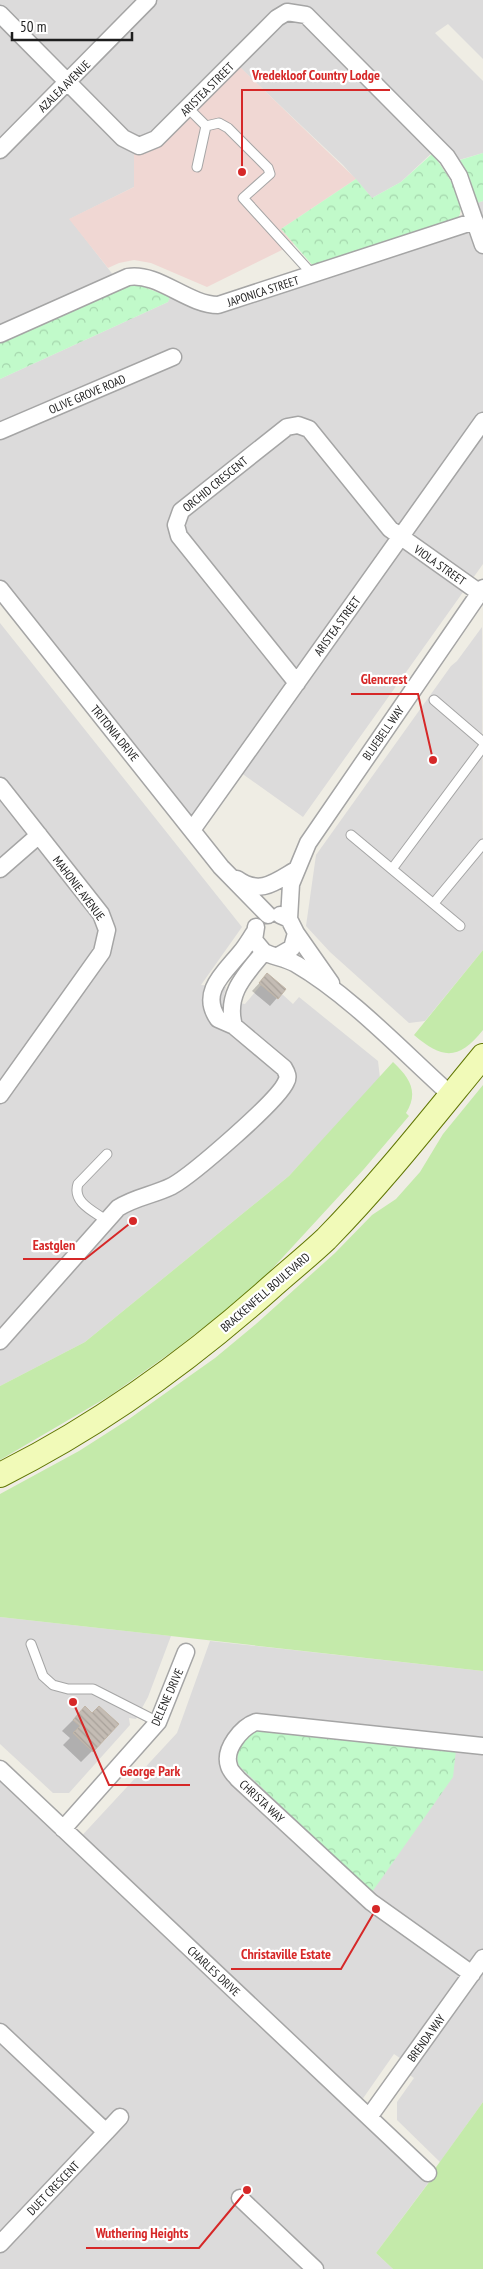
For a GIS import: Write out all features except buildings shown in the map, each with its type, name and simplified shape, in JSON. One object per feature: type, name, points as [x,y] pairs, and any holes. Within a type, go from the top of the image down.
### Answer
[{"type":"street","name":"AZALEA AVENUE","points":[[0,150],[148,0]]},
{"type":"street","name":"ARISTEA STREET","points":[[68,82],[123,138],[133,145],[145,145],[151,143],[188,108],[277,18],[287,12],[300,12],[310,19],[447,157],[460,176],[483,245]]},
{"type":"street","points":[[0,14],[68,82]]},
{"type":"street","name":"JAPONICA STREET","points":[[0,334],[128,277],[141,276],[199,301],[218,305],[475,221]]},
{"type":"street","name":"OLIVE GROVE ROAD","points":[[0,431],[173,357]]},
{"type":"street","name":"ARISTEA STREET","points":[[192,830],[483,421]]},
{"type":"street","name":"ORCHID CRESCENT","points":[[297,683],[179,536],[176,520],[181,511],[287,427],[298,425],[313,433],[390,529],[401,537]]},
{"type":"street","name":"VIOLA STREET","points":[[401,537],[480,597]]},
{"type":"street","name":"TRITONIA DRIVE","points":[[0,589],[263,921]]},
{"type":"street","name":"BLUEBELL WAY","points":[[234,1026],[223,1022],[216,1016],[212,1004],[213,988],[263,921],[293,877],[308,843],[480,597]]},
{"type":"street","name":"MAHONIE AVENUE","points":[[0,786],[101,914],[105,922],[107,939],[102,952],[0,1094]]},
{"type":"street","points":[[0,869],[39,835]]},
{"type":"street","points":[[0,1341],[106,1220],[129,1201],[173,1185],[271,1104],[284,1086],[288,1074],[284,1068],[234,1026],[231,1009],[234,993],[241,980],[271,954],[292,948],[293,877],[267,887],[259,888],[246,884],[225,872]]},
{"type":"street","points":[[339,995],[293,926],[263,921],[254,940],[271,954],[296,964],[339,995],[451,1095]]},
{"type":"street","name":"BRACKENFELL BOULEVARD","points":[[0,1475],[69,1437],[133,1396],[230,1324],[324,1240],[376,1185],[483,1056]]},
{"type":"street","name":"DELENE DRIVE","points":[[63,1829],[158,1722],[186,1652]]},
{"type":"street","name":"CHRISTA WAY","points":[[472,1974],[371,1902],[238,1779],[229,1766],[227,1758],[239,1735],[248,1725],[256,1722],[483,1746]]},
{"type":"street","name":"CHARLES DRIVE","points":[[0,1770],[428,2173]]},
{"type":"street","name":"BRENDA WAY","points":[[368,2117],[483,1958]]},
{"type":"street","points":[[0,2032],[106,2132]]},
{"type":"street","name":"DUET CRESCENT","points":[[0,2244],[120,2117]]},
{"type":"street","points":[[240,2198],[315,2269]]},
{"type":"lane","points":[[188,108],[206,126]]},
{"type":"lane","points":[[206,126],[219,123],[228,128],[268,168],[270,174],[243,198],[313,275]]},
{"type":"lane","points":[[197,166],[206,126]]},
{"type":"lane","points":[[434,700],[483,742]]},
{"type":"lane","points":[[392,869],[483,747]]},
{"type":"lane","points":[[351,835],[460,926]]},
{"type":"lane","points":[[434,903],[483,844]]},
{"type":"lane","points":[[106,1220],[81,1202],[76,1196],[76,1189],[78,1184],[107,1154]]},
{"type":"lane","points":[[31,1644],[43,1676],[53,1685],[68,1690],[93,1689],[158,1722]]},
{"type":"shaded area","points":[[0,0],[483,0],[483,59],[448,24],[435,33],[483,81],[483,153],[452,162],[438,147],[401,182],[372,198],[343,165],[233,61],[155,139],[134,144],[134,187],[70,219],[117,280],[0,332]]},
{"type":"shaded area","points":[[240,67],[356,179],[281,229],[294,244],[207,287],[151,263],[134,260],[119,263],[108,268],[69,219],[134,187],[134,153],[147,153],[162,145]]},
{"type":"shaded area","points":[[483,201],[483,564],[303,817],[237,770],[194,830],[0,587],[0,379],[168,302],[171,290],[205,304],[475,221],[470,205]]},
{"type":"shaded area","points":[[0,623],[242,927],[201,985],[226,987],[223,1000],[245,1004],[261,985],[278,999],[282,994],[293,1004],[299,997],[378,1061],[380,1078],[289,1176],[85,1342],[0,1386]]},
{"type":"shaded area","points":[[482,627],[483,950],[425,1021],[409,1023],[330,952],[306,926],[316,855],[451,666],[457,661]]},
{"type":"shaded area","points":[[0,1617],[171,1636],[148,1697],[136,1719],[129,1718],[130,1725],[69,1793],[53,1793],[0,1744]]},
{"type":"shaded area","points":[[210,1641],[483,1671],[483,2102],[440,2162],[397,2120],[397,2102],[414,2078],[402,2070],[407,2063],[394,2054],[357,2107],[432,2178],[376,2253],[393,2269],[0,2269],[0,1771],[76,1842],[177,1733]]},
{"type":"green space","points":[[483,153],[483,201],[477,203],[469,176],[460,160]]},
{"type":"green space","points":[[432,154],[448,176],[457,194],[460,203],[458,218],[314,267],[281,229],[356,179],[372,198],[401,182]]},
{"type":"green space","points":[[136,284],[170,297],[168,302],[0,379],[0,340],[121,287]]},
{"type":"green space","points":[[483,950],[483,1030],[466,1047],[458,1051],[450,1053],[434,1049],[414,1035]]},
{"type":"green space","points":[[393,1062],[404,1074],[411,1086],[412,1098],[406,1113],[409,1116],[364,1169],[260,1282],[173,1351],[111,1395],[0,1460],[0,1386],[85,1342],[289,1176]]},
{"type":"green space","points":[[483,1085],[483,1671],[0,1617],[0,1494],[79,1451],[129,1419],[215,1358],[256,1324],[335,1253],[372,1215],[396,1199],[420,1172],[443,1134]]},
{"type":"green space","points":[[255,1729],[456,1750],[453,1777],[372,1892],[239,1766],[237,1756],[241,1746]]},
{"type":"green space","points":[[483,2102],[483,2269],[393,2269],[376,2253],[430,2181],[434,2170]]},
{"type":"place","name":"Vredekloof Country Lodge","points":[[242,172]]},
{"type":"place","name":"Glencrest","points":[[433,760]]},
{"type":"place","name":"Eastglen","points":[[133,1221]]},
{"type":"place","name":"George Park","points":[[73,1702]]},
{"type":"place","name":"Christaville Estate","points":[[376,1909]]},
{"type":"place","name":"Wuthering Heights","points":[[247,2190]]}]
